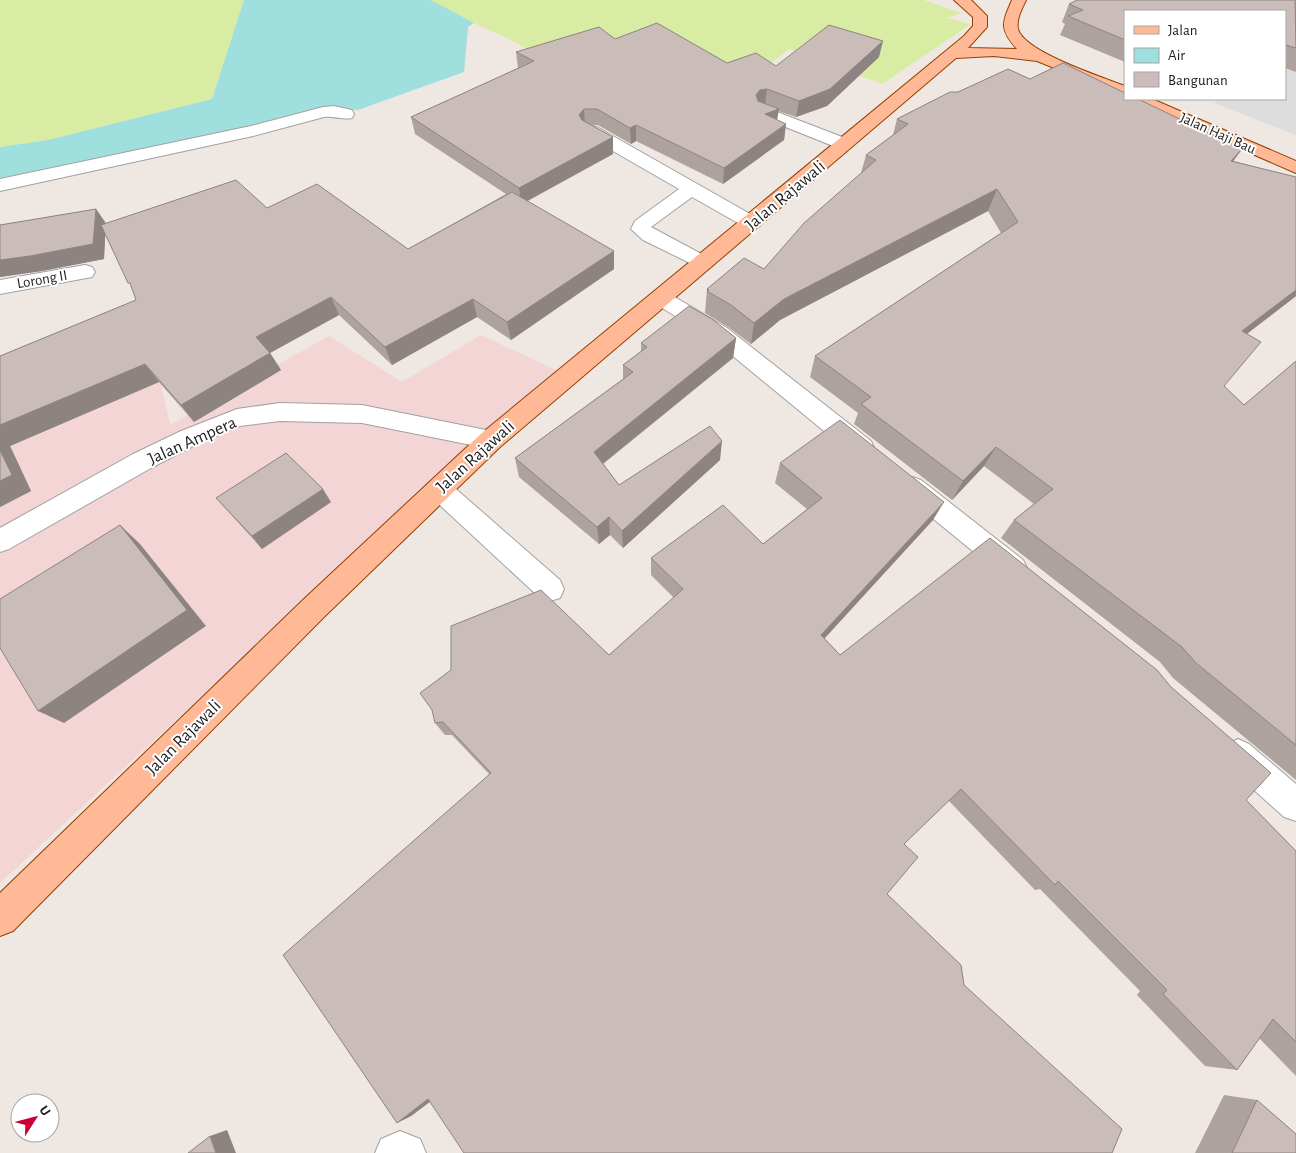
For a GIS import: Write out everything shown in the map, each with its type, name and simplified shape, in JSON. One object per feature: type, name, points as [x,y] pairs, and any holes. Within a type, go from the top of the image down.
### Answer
[{"type":"main road","name":"Jalan Rajawali","points":[[0,918],[314,608],[491,440],[969,39],[980,27],[980,16],[961,0]]},
{"type":"main road","points":[[1019,0],[1010,21],[1010,31],[1030,52],[1124,92]]},
{"type":"main road","points":[[990,4],[1010,21]]},
{"type":"main road","points":[[950,54],[983,51],[1042,58]]},
{"type":"main road","name":"Jalan Haji Bau","points":[[1141,100],[1296,168]]},
{"type":"street","points":[[0,185],[253,131],[323,112],[334,111],[346,114]]},
{"type":"street","points":[[764,112],[844,144]]},
{"type":"street","points":[[591,131],[752,223]]},
{"type":"street","points":[[692,188],[642,225],[641,229],[650,236],[702,263]]},
{"type":"street","name":"Lorong II","points":[[0,287],[85,272]]},
{"type":"street","points":[[661,298],[718,333],[1034,584]]},
{"type":"street","name":"Jalan Ampera","points":[[0,541],[142,461],[190,437],[237,418],[280,412],[362,414],[491,440]]},
{"type":"street","points":[[438,489],[550,589]]},
{"type":"street","points":[[1216,737],[1296,805]]},
{"type":"street","points":[[395,1153],[400,1151],[406,1153]]},
{"type":"shaded area","points":[[1286,67],[1296,72],[1296,135],[1214,103],[1218,100],[1286,100]]},
{"type":"shaded area","points":[[147,323],[170,425],[329,336],[402,382],[481,335],[558,371],[323,584],[0,883],[0,372]]},
{"type":"green space","points":[[0,0],[244,0],[212,99],[48,140],[0,147]]},
{"type":"green space","points":[[431,0],[924,0],[961,13],[947,18],[971,24],[882,84],[789,49],[752,77],[595,92],[517,43],[461,17]]},
{"type":"water","points":[[244,0],[431,0],[474,23],[468,27],[464,72],[358,110],[334,108],[259,127],[0,178],[0,147],[48,140],[212,99]]},
{"type":"building","points":[[1077,0],[1295,0],[1296,48],[1286,45],[1286,10],[1124,10],[1124,40],[1068,16],[1083,10],[1069,4]]},
{"type":"building","points":[[657,23],[727,63],[756,53],[776,66],[829,25],[883,41],[830,89],[799,101],[767,89],[760,90],[756,95],[758,101],[779,109],[765,114],[786,124],[724,168],[636,125],[630,128],[597,109],[584,109],[579,115],[582,120],[613,137],[519,188],[411,117],[534,61],[516,52],[599,27],[615,39]]},
{"type":"building","points":[[1063,63],[1124,93],[1124,100],[1140,100],[1242,149],[1231,161],[1296,177],[1296,290],[1242,331],[1261,342],[1224,386],[1244,405],[1296,361],[1296,745],[1196,663],[1182,647],[1014,520],[1053,489],[996,447],[963,481],[861,404],[871,397],[815,356],[1018,222],[997,189],[784,299],[754,323],[731,305],[707,291],[744,258],[764,269],[804,223],[876,160],[866,155],[908,124],[897,119],[950,92],[958,92],[1008,69],[1030,79]]},
{"type":"building","points":[[236,180],[267,208],[317,184],[408,249],[512,192],[614,251],[507,322],[473,299],[385,347],[331,297],[256,337],[270,353],[181,405],[145,364],[0,425],[0,356],[136,300],[130,283],[128,283],[101,225]]},
{"type":"building","points":[[96,209],[93,244],[0,260],[0,225]]},
{"type":"building","points":[[689,306],[712,319],[736,338],[594,452],[619,485],[710,426],[722,441],[622,531],[609,517],[597,527],[515,458],[633,372],[623,365],[647,347],[641,343]]},
{"type":"building","points":[[840,420],[944,502],[821,635],[840,655],[990,538],[1157,670],[1171,687],[1271,773],[1246,800],[1296,851],[1296,1042],[1273,1019],[1237,1070],[1163,994],[1167,990],[1058,881],[1055,885],[961,789],[904,844],[918,857],[887,894],[961,965],[964,985],[1122,1129],[1112,1153],[464,1153],[428,1099],[397,1123],[283,955],[491,773],[443,722],[435,723],[432,710],[420,693],[451,670],[451,626],[541,590],[609,655],[683,589],[651,558],[723,505],[763,544],[822,498],[780,463]]},
{"type":"building","points":[[0,450],[12,475],[0,481]]},
{"type":"building","points":[[286,453],[323,489],[252,536],[216,498]]},
{"type":"building","points":[[120,525],[187,610],[38,711],[0,648],[0,599]]},
{"type":"building","points":[[1257,1100],[1296,1134],[1296,1153],[1232,1153]]},
{"type":"building","points":[[210,1136],[216,1153],[188,1153]]}]
